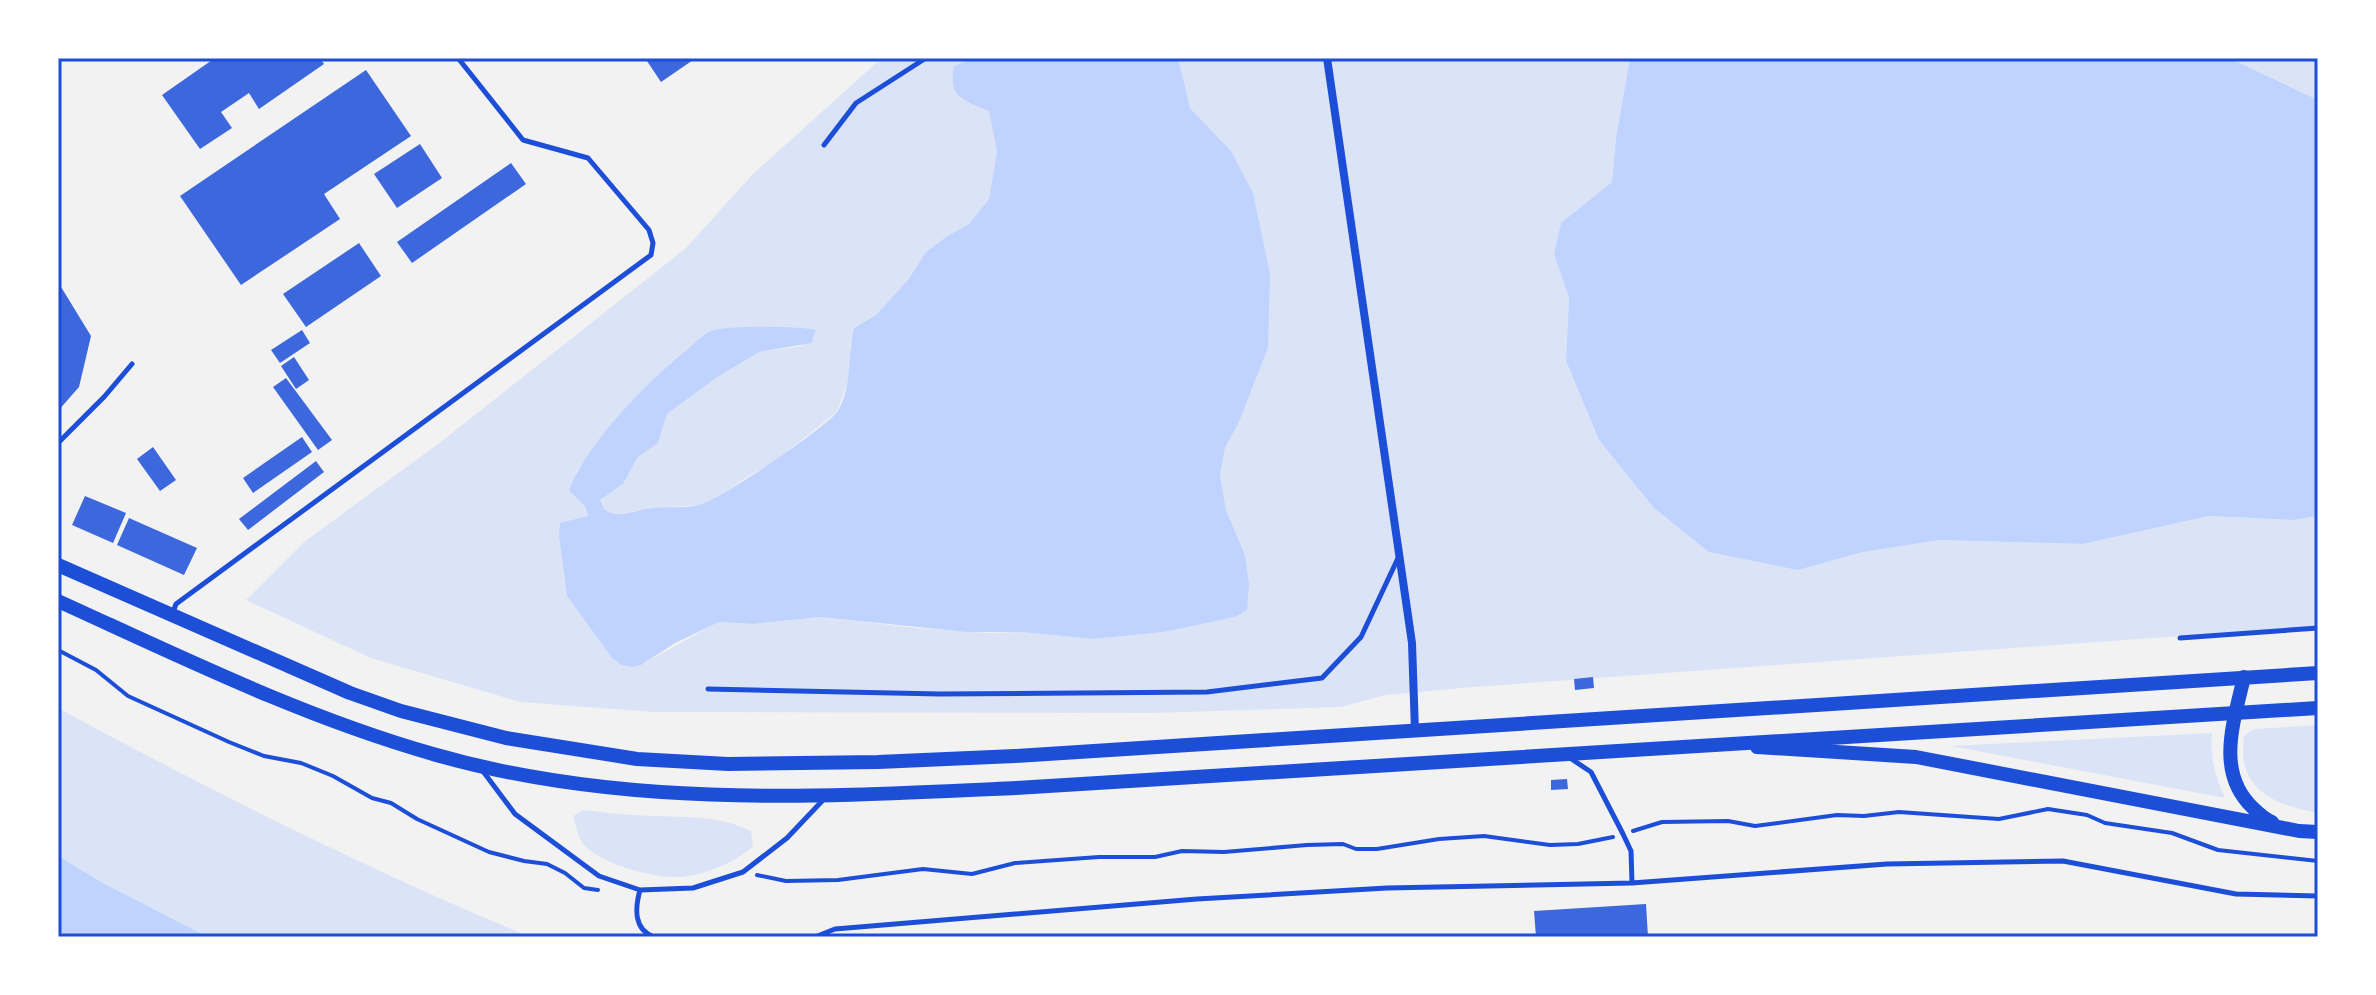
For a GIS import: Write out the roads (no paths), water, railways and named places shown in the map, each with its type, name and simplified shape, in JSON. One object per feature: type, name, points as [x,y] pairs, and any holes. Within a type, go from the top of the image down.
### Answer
[{"type":"main road","points":[[58,565],[299,673],[401,711],[506,738],[637,759],[728,764],[878,762],[1030,755],[2318,673]]},
{"type":"main road","points":[[58,601],[286,703],[391,741],[479,766],[566,781],[679,794],[826,796],[1016,788],[2318,708]]},
{"type":"main road","points":[[2244,677],[2229,745],[2236,783],[2246,802],[2265,820],[2299,831]]},
{"type":"main road","points":[[1725,746],[1916,757],[2299,831],[2318,832]]},
{"type":"street","points":[[1327,58],[1412,643],[1415,731]]},
{"type":"lane","points":[[171,616],[176,604],[651,255],[653,243],[649,230],[588,158],[523,140],[458,58]]},
{"type":"lane","points":[[824,145],[856,103],[926,58]]},
{"type":"lane","points":[[58,443],[132,364]]},
{"type":"lane","points":[[708,689],[940,694],[1207,692],[1322,678],[1361,637],[1400,555]]},
{"type":"lane","points":[[2180,638],[2318,628]]},
{"type":"lane","points":[[1566,755],[1591,772],[1623,834],[1631,851],[1632,883]]},
{"type":"lane","points":[[479,766],[515,814],[599,876],[640,890],[693,888],[743,872],[787,838],[826,796]]},
{"type":"lane","points":[[815,937],[835,929],[1197,899],[1387,888],[1632,883],[1887,864],[2063,861],[2236,894],[2318,896]]},
{"type":"lane","points":[[640,890],[636,904],[637,919],[646,934],[654,937]]},
{"type":"water","points":[[974,58],[1181,58],[1179,61],[1190,108],[1231,151],[1253,193],[1270,274],[1268,348],[1239,422],[1225,448],[1220,475],[1226,510],[1245,555],[1249,584],[1247,610],[1235,617],[1164,632],[1093,639],[1022,632],[967,632],[820,617],[753,624],[719,622],[675,643],[641,665],[622,665],[612,658],[567,596],[560,523],[588,516],[585,506],[569,490],[589,453],[620,414],[671,363],[702,337],[719,329],[763,327],[816,330],[811,343],[759,352],[716,378],[667,414],[658,443],[638,457],[623,484],[600,500],[605,510],[622,514],[702,504],[730,490],[773,461],[838,411],[846,391],[854,328],[876,315],[908,280],[926,252],[969,224],[989,199],[997,151],[989,111],[965,100],[953,85],[954,66]]},
{"type":"water","points":[[1630,58],[2229,58],[2318,100],[2318,516],[2293,520],[2209,516],[2083,544],[1940,540],[1863,552],[1798,570],[1709,552],[1653,507],[1599,440],[1566,361],[1569,298],[1554,254],[1561,223],[1612,182],[1616,137]]},
{"type":"water","points":[[58,856],[103,883],[208,937],[58,937]]}]
